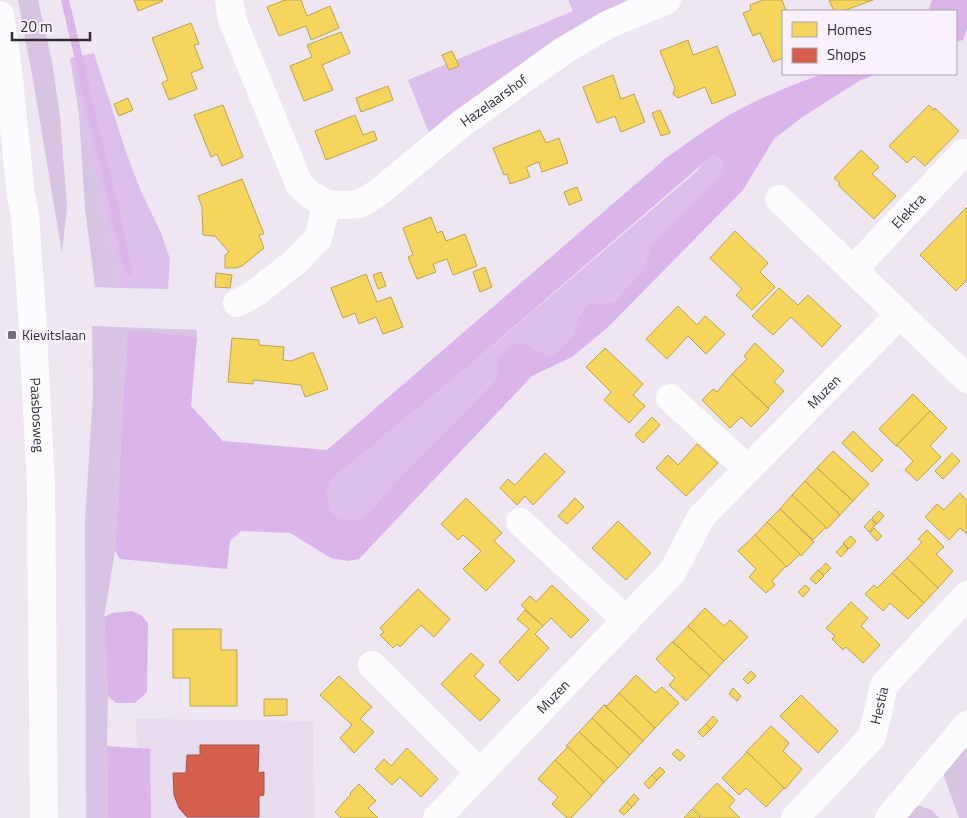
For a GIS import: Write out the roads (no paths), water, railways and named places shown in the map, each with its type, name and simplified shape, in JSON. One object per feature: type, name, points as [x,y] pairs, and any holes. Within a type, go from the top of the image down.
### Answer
[{"type":"street","points":[[229,0],[232,19],[299,184],[311,195],[327,204],[318,238],[294,262],[254,294],[238,303]]},
{"type":"street","name":"Hazelaarshof","points":[[327,204],[360,204],[379,192],[461,124],[563,50],[607,25],[667,0]]},
{"type":"street","name":"Paasbosweg","points":[[0,15],[8,69],[11,198],[25,215],[32,313],[41,486],[44,818]]},
{"type":"street","name":"Elektra","points":[[853,270],[963,153]]},
{"type":"street","points":[[779,199],[967,379]]},
{"type":"street","name":"Muzen","points":[[437,818],[673,571],[701,517],[900,314]]},
{"type":"street","points":[[670,398],[748,469]]},
{"type":"street","points":[[520,522],[626,620]]},
{"type":"street","name":"Hestia","points":[[795,818],[872,737],[884,685],[967,595]]},
{"type":"street","points":[[372,665],[480,773]]},
{"type":"street","points":[[889,818],[967,726]]},
{"type":"waterway","points":[[65,0],[129,271]]},
{"type":"place","name":"Kievitslaan","points":[[12,335]]}]
